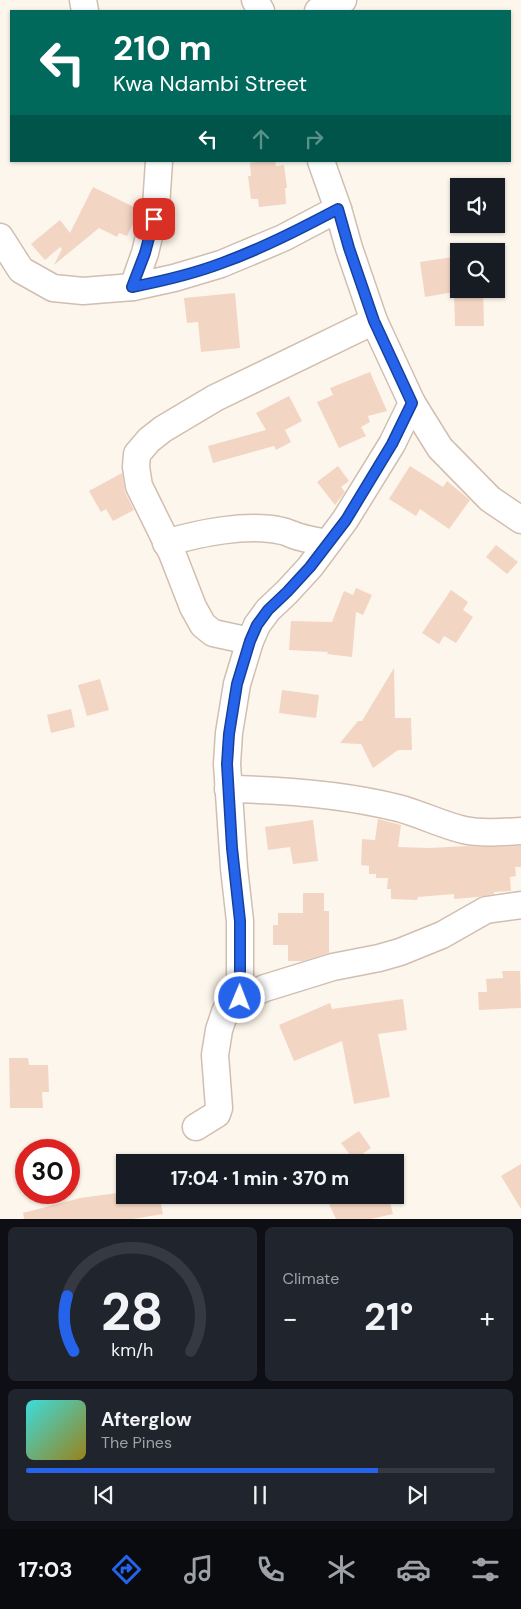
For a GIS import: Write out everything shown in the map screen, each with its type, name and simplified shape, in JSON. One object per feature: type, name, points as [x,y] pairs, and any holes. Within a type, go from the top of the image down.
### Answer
[{"type":"street","points":[[322,10],[333,7],[343,0]]},
{"type":"street","points":[[132,287],[145,253],[156,207],[159,162]]},
{"type":"street","points":[[321,162],[374,321],[412,403],[440,448],[490,499],[521,520]]},
{"type":"street","points":[[0,237],[21,270],[53,288],[83,291],[132,287],[174,278],[221,264],[283,238],[338,209]]},
{"type":"street","points":[[250,641],[213,633],[203,625],[172,553],[139,486],[136,467],[137,454],[149,440],[163,429],[215,398],[374,321]]},
{"type":"street","points":[[240,998],[240,921],[228,789],[229,734],[237,684],[257,625],[268,610],[310,567],[346,520],[392,444],[412,403]]},
{"type":"street","points":[[166,543],[198,534],[242,529],[282,531],[298,537],[327,543]]},
{"type":"street","points":[[228,789],[278,790],[335,795],[399,808],[464,830],[488,832],[521,831]]},
{"type":"street","points":[[196,1127],[217,1114],[219,1108],[215,1055],[219,1030],[230,1003],[333,967],[400,952],[442,935],[486,910],[521,905]]},
{"type":"building","points":[[275,162],[276,166],[284,165],[287,188],[285,188],[286,204],[259,207],[258,199],[251,199],[248,176],[251,176],[250,163]]},
{"type":"building","points":[[93,187],[140,210],[127,236],[119,233],[117,237],[99,228],[54,265],[62,249],[60,247],[45,260],[31,244],[60,220],[70,233]]},
{"type":"building","points":[[450,257],[450,293],[425,297],[420,262]]},
{"type":"building","points":[[235,293],[240,348],[201,352],[198,322],[187,323],[184,298]]},
{"type":"building","points":[[454,298],[483,298],[484,326],[455,326]]},
{"type":"building","points":[[370,372],[387,411],[368,416],[370,422],[361,427],[366,436],[339,448],[317,402],[333,395],[330,388]]},
{"type":"building","points":[[289,396],[302,421],[285,430],[291,442],[276,450],[274,446],[213,463],[208,446],[266,430],[256,413]]},
{"type":"building","points":[[338,466],[349,481],[341,487],[345,492],[335,505],[317,482]]},
{"type":"building","points":[[410,466],[443,487],[447,481],[470,500],[449,529],[420,509],[416,516],[389,499]]},
{"type":"building","points":[[122,473],[125,492],[134,510],[113,521],[106,509],[101,512],[89,491]]},
{"type":"building","points":[[496,545],[518,562],[507,574],[486,557]]},
{"type":"building","points":[[356,588],[372,595],[363,615],[356,612],[352,657],[327,654],[328,652],[289,650],[291,621],[332,622],[344,591],[353,595]]},
{"type":"building","points":[[451,590],[468,602],[463,610],[473,617],[456,643],[444,636],[439,644],[422,633]]},
{"type":"building","points":[[394,668],[395,718],[411,718],[412,750],[398,750],[373,768],[361,744],[340,743],[358,721],[362,721]]},
{"type":"building","points":[[100,679],[109,710],[87,716],[78,685]]},
{"type":"building","points":[[282,690],[319,695],[316,718],[279,713]]},
{"type":"building","points":[[71,709],[75,727],[51,733],[47,715]]},
{"type":"building","points":[[378,819],[401,825],[398,847],[521,846],[521,867],[515,867],[516,876],[510,877],[511,891],[454,899],[454,894],[418,897],[417,900],[391,899],[391,889],[387,889],[388,878],[376,878],[376,874],[369,874],[369,866],[361,865],[362,839],[375,840]]},
{"type":"building","points":[[313,820],[318,861],[293,864],[290,847],[268,850],[265,827]]},
{"type":"building","points":[[303,893],[324,893],[324,911],[329,911],[329,953],[303,961],[288,961],[288,945],[273,945],[273,925],[278,925],[278,913],[303,913]]},
{"type":"building","points":[[502,971],[520,971],[521,1008],[479,1010],[478,992],[487,992],[486,979],[503,978]]},
{"type":"building","points":[[403,999],[407,1030],[378,1034],[390,1097],[354,1104],[342,1041],[294,1061],[279,1025],[330,1003],[332,1009]]},
{"type":"building","points":[[9,1058],[28,1058],[29,1065],[48,1065],[49,1092],[42,1092],[43,1108],[10,1108]]},
{"type":"building","points":[[359,1131],[371,1148],[362,1154],[349,1154],[341,1143]]},
{"type":"building","points":[[521,1164],[521,1209],[501,1176]]},
{"type":"building","points":[[116,1193],[116,1204],[161,1204],[163,1214],[133,1219],[24,1219],[23,1213],[57,1204],[80,1204],[80,1198]]},
{"type":"building","points":[[329,1204],[390,1204],[393,1214],[371,1219],[336,1219]]},
{"type":"route","points":[[154,219],[145,253],[132,287],[174,278],[221,264],[283,238],[338,209],[374,321],[412,403],[392,444],[346,520],[310,567],[268,610],[257,625],[237,684],[229,734],[227,764],[232,848],[240,921],[240,998]]}]
